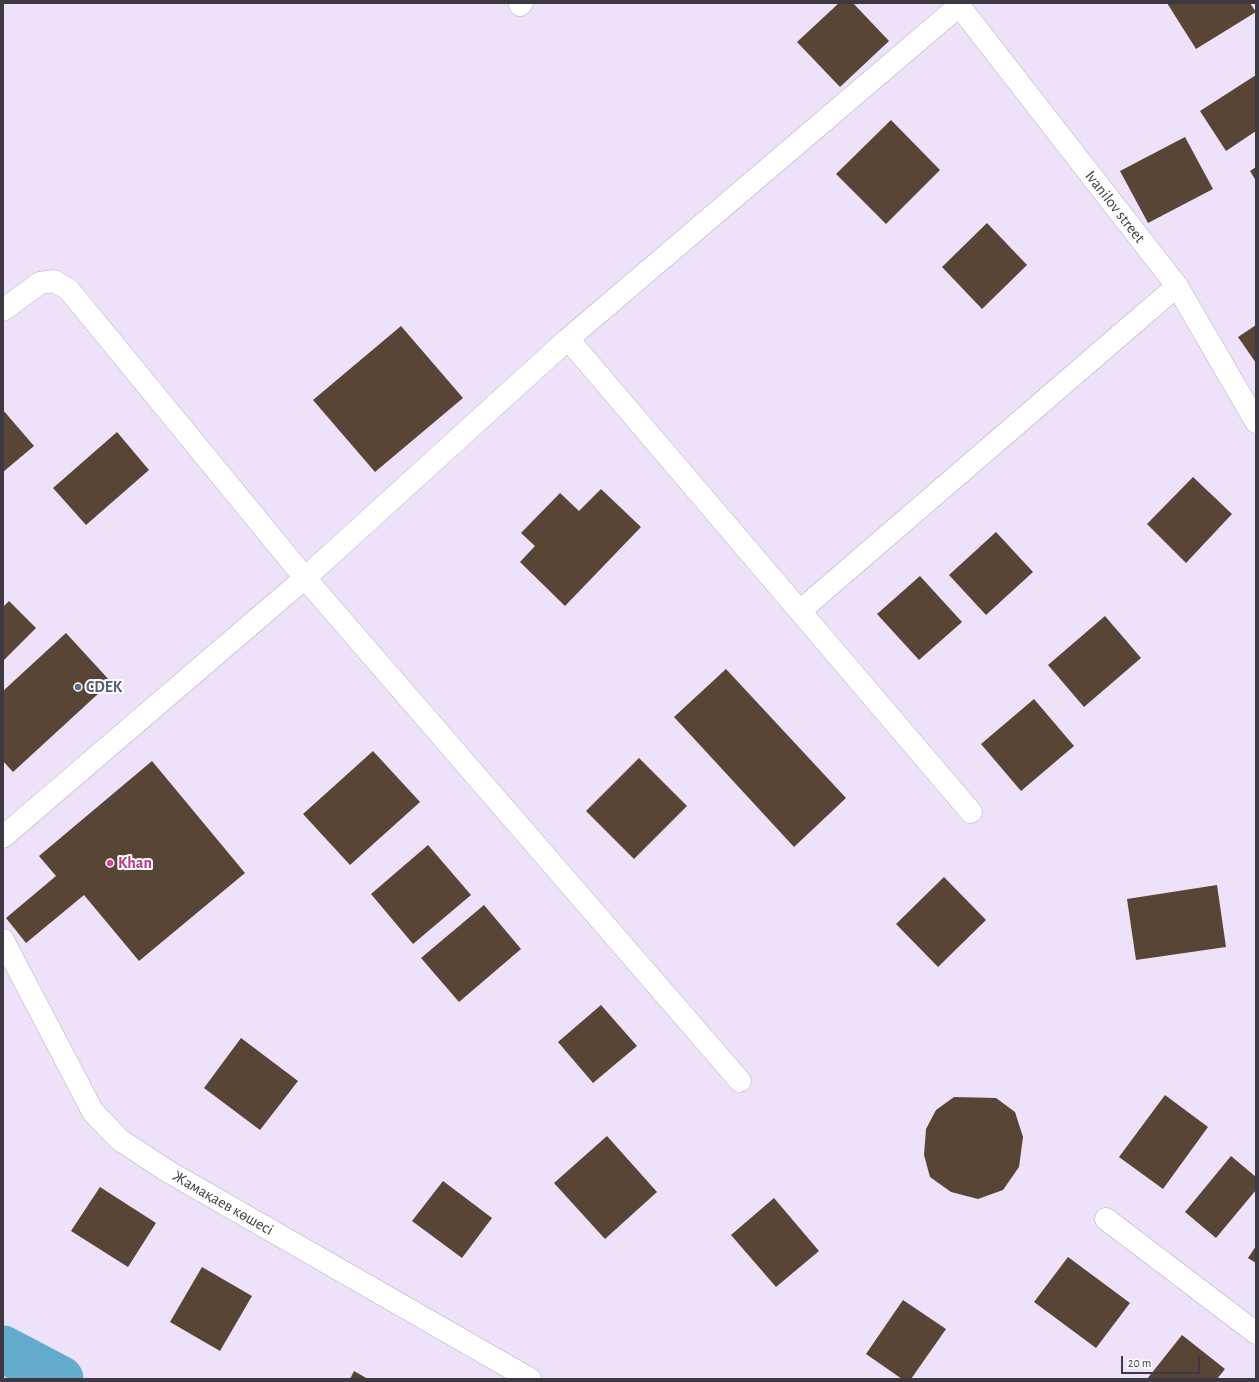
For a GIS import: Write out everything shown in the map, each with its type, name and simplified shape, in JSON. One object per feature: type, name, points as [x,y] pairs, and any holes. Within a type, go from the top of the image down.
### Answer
[{"type":"street","name":"Ivanilov street","points":[[958,5],[1176,286],[1256,422]]},
{"type":"street","points":[[3,837],[305,578],[568,338],[958,5]]},
{"type":"street","points":[[3,310],[40,283],[54,281],[69,290],[305,578],[740,1081]]},
{"type":"street","points":[[800,611],[1176,286]]},
{"type":"street","points":[[568,338],[971,812]]},
{"type":"street","name":"Жамақаев көшесі","points":[[3,940],[93,1112],[120,1140],[169,1172],[530,1379]]},
{"type":"street","points":[[1106,1219],[1256,1333]]},
{"type":"building","points":[[839,3],[853,3],[889,41],[840,87],[797,42]]},
{"type":"building","points":[[1167,3],[1250,3],[1256,12],[1196,49]]},
{"type":"building","points":[[1256,75],[1256,131],[1226,151],[1200,111]]},
{"type":"building","points":[[891,120],[940,170],[886,224],[836,174]]},
{"type":"building","points":[[1185,137],[1213,189],[1148,223],[1120,171]]},
{"type":"building","points":[[1256,167],[1256,181],[1250,171]]},
{"type":"building","points":[[987,223],[1027,265],[982,309],[942,267]]},
{"type":"building","points":[[1256,325],[1256,363],[1238,337]]},
{"type":"building","points":[[401,326],[463,398],[375,472],[313,400]]},
{"type":"building","points":[[3,410],[34,446],[3,472]]},
{"type":"building","points":[[117,432],[149,470],[86,525],[53,488]]},
{"type":"building","points":[[1193,477],[1232,514],[1186,563],[1147,524]]},
{"type":"building","points":[[601,489],[641,527],[565,606],[520,562],[535,546],[521,533],[560,493],[579,511]]},
{"type":"building","points":[[996,532],[1033,572],[986,615],[949,575]]},
{"type":"building","points":[[920,576],[962,622],[919,660],[877,614]]},
{"type":"building","points":[[9,601],[36,628],[3,661],[3,607]]},
{"type":"building","points":[[1105,616],[1141,658],[1084,707],[1048,665]]},
{"type":"building","points":[[66,633],[111,682],[13,772],[3,761],[3,691]]},
{"type":"building","points":[[726,669],[846,798],[794,847],[674,717]]},
{"type":"building","points":[[1034,699],[1074,746],[1021,791],[981,744]]},
{"type":"building","points":[[373,751],[420,802],[350,865],[303,814]]},
{"type":"building","points":[[639,758],[687,806],[634,859],[586,811]]},
{"type":"building","points":[[152,761],[245,873],[139,961],[84,895],[26,943],[6,918],[56,876],[39,856]]},
{"type":"building","points":[[428,845],[471,895],[413,944],[371,894]]},
{"type":"building","points":[[944,877],[986,920],[938,967],[896,924]]},
{"type":"building","points":[[1217,885],[1226,947],[1136,960],[1127,899]]},
{"type":"building","points":[[484,905],[521,949],[459,1002],[421,958]]},
{"type":"building","points":[[601,1005],[637,1046],[593,1083],[558,1042]]},
{"type":"building","points":[[241,1038],[298,1081],[260,1130],[204,1088]]},
{"type":"building","points":[[1165,1095],[1208,1127],[1163,1189],[1119,1157]]},
{"type":"building","points":[[954,1097],[996,1098],[1015,1112],[1023,1137],[1019,1167],[1003,1190],[978,1199],[951,1192],[930,1177],[924,1155],[926,1129],[936,1110]]},
{"type":"building","points":[[607,1136],[657,1192],[605,1239],[554,1183]]},
{"type":"building","points":[[1231,1156],[1256,1177],[1256,1190],[1216,1238],[1185,1212]]},
{"type":"building","points":[[443,1181],[492,1218],[462,1258],[412,1221]]},
{"type":"building","points":[[100,1187],[156,1223],[128,1267],[71,1231]]},
{"type":"building","points":[[774,1198],[819,1251],[776,1287],[731,1235]]},
{"type":"building","points":[[1256,1246],[1256,1263],[1248,1258]]},
{"type":"building","points":[[1068,1257],[1130,1303],[1096,1348],[1034,1302]]},
{"type":"building","points":[[202,1267],[252,1296],[220,1351],[170,1322]]},
{"type":"building","points":[[903,1300],[946,1329],[911,1379],[902,1379],[866,1354]]},
{"type":"building","points":[[1182,1335],[1225,1369],[1217,1379],[1147,1379]]},
{"type":"building","points":[[354,1371],[368,1379],[350,1379]]},
{"type":"waterway","points":[[3,1349],[60,1379]]},
{"type":"place","name":"CDEK","points":[[78,687]]},
{"type":"place","name":"Khan","points":[[110,863]]}]
